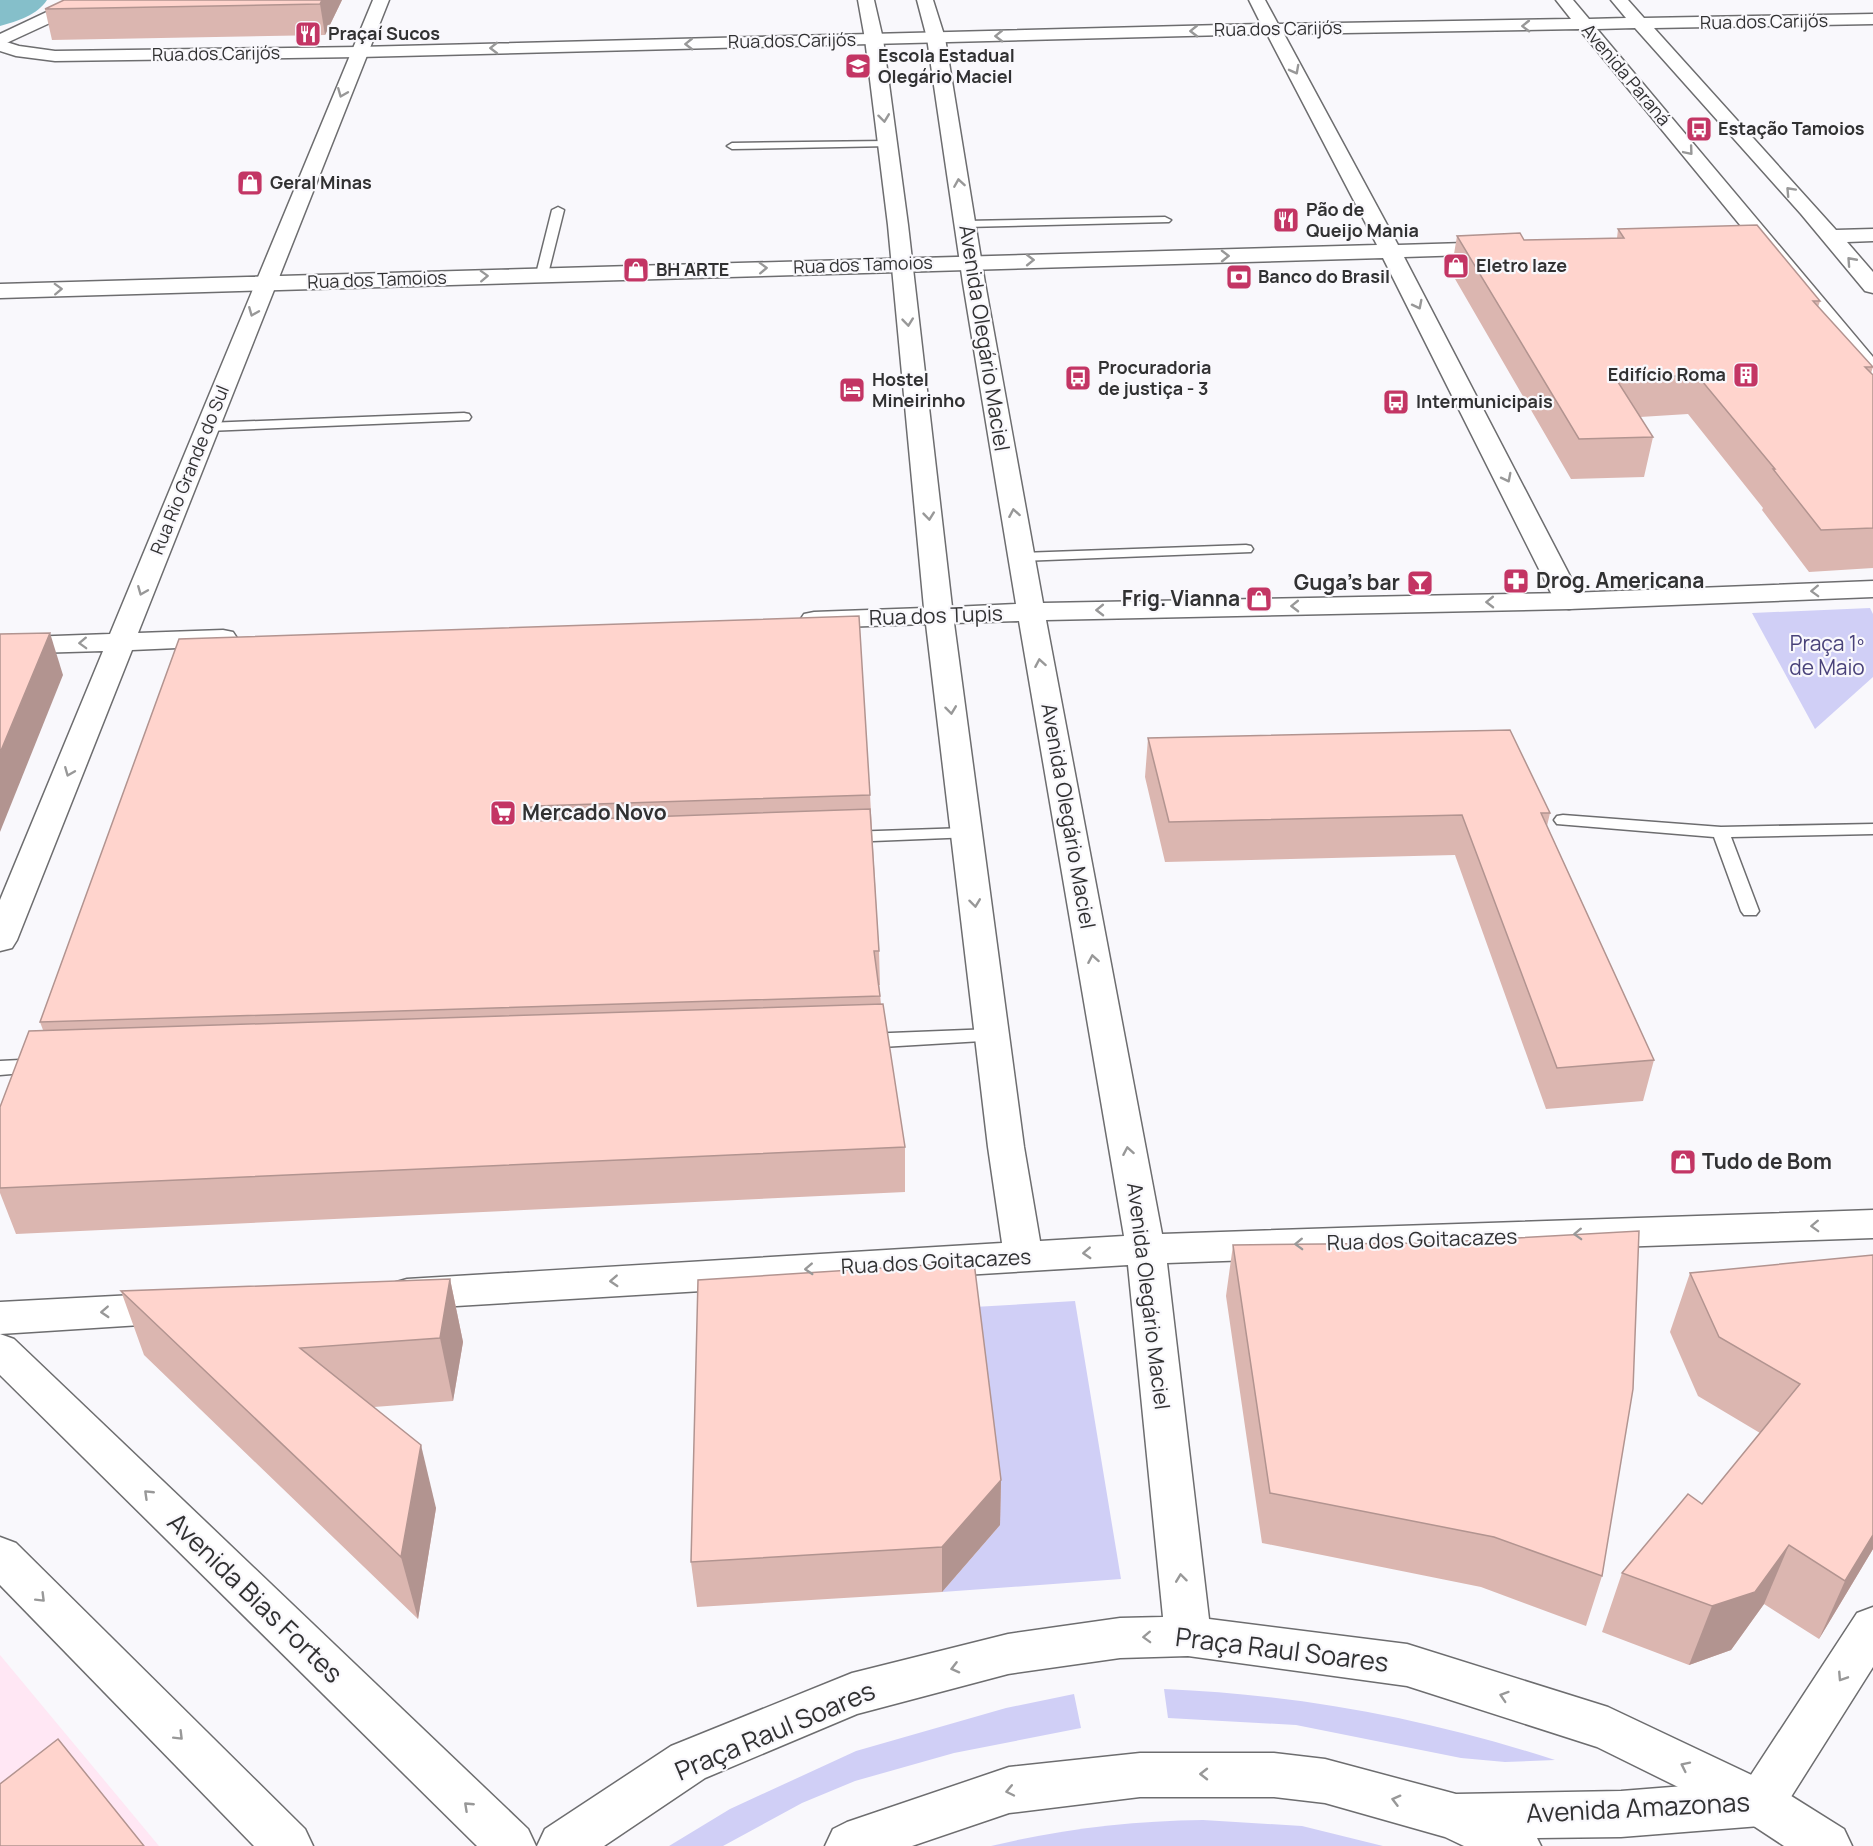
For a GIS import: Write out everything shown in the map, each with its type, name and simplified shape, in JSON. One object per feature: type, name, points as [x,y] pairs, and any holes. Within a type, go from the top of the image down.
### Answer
[{"type":"street","points":[[0,43],[85,0]]},
{"type":"street","name":"Rua Rio Grande do Sul","points":[[0,940],[381,0]]},
{"type":"street","points":[[866,0],[874,39],[902,264],[939,616],[966,833],[1006,1147],[1023,1257]]},
{"type":"street","name":"Avenida Olegário Maciel","points":[[925,0],[936,38],[1021,557],[1146,1250],[1188,1636]]},
{"type":"street","points":[[1257,0],[1391,252],[1569,601]]},
{"type":"street","name":"Avenida Paraná","points":[[1564,0],[1873,372]]},
{"type":"street","points":[[1619,0],[1808,210],[1873,286]]},
{"type":"street","name":"Rua dos Carijós","points":[[0,43],[16,51],[55,56],[359,52],[1274,29],[1873,20]]},
{"type":"street","points":[[1828,236],[1873,235]]},
{"type":"street","points":[[1737,238],[1761,238]]},
{"type":"street","name":"Rua dos Tamoios","points":[[0,291],[1522,247]]},
{"type":"street","name":"Rua dos Tupis","points":[[785,621],[1031,612],[1569,601],[1869,592]]},
{"type":"street","points":[[0,646],[253,638]]},
{"type":"street","name":"Rua dos Goitacazes","points":[[376,1296],[1146,1250],[1873,1224]]},
{"type":"street","points":[[0,1318],[210,1306]]},
{"type":"street","name":"Avenida Bias Fortes","points":[[0,1350],[511,1846]]},
{"type":"street","points":[[0,1556],[288,1846]]},
{"type":"street","name":"Avenida Amazonas","points":[[1453,1816],[1621,1814],[1760,1803],[1873,1627]]},
{"type":"street","name":"Praça Raul Soares","points":[[562,1846],[688,1762],[852,1694],[1008,1654],[1120,1638],[1188,1636],[1407,1665],[1608,1729],[1760,1803],[1827,1846]]},
{"type":"street","points":[[850,1846],[864,1839],[1010,1790],[1140,1775],[1274,1775],[1325,1781],[1453,1816],[1516,1846]]},
{"type":"lane","points":[[732,146],[887,144]]},
{"type":"lane","points":[[542,274],[558,210]]},
{"type":"lane","points":[[966,224],[1165,219]]},
{"type":"lane","points":[[207,427],[464,417]]},
{"type":"lane","points":[[1021,557],[1246,549]]},
{"type":"lane","points":[[1563,820],[1721,832],[1873,829]]},
{"type":"lane","points":[[1721,832],[1750,911]]},
{"type":"lane","points":[[826,838],[966,833]]},
{"type":"lane","points":[[846,1042],[992,1035]]},
{"type":"lane","points":[[0,1068],[63,1065]]},
{"type":"shaded area","points":[[0,1655],[159,1846],[0,1846]]},
{"type":"green space","name":"Praça 1º de Maio","points":[[1870,608],[1873,614],[1873,677],[1815,729],[1752,613]]},
{"type":"green space","points":[[1075,1301],[1121,1579],[942,1592],[1000,1525],[974,1307]]},
{"type":"green space","points":[[1164,1689],[1264,1697],[1362,1711],[1458,1732],[1555,1760],[1505,1762],[1461,1758],[1296,1725],[1168,1718]]},
{"type":"green space","points":[[1074,1694],[1081,1728],[954,1753],[855,1781],[802,1803],[723,1846],[669,1846],[730,1809],[856,1751],[1006,1708]]},
{"type":"green space","points":[[1203,1820],[1302,1826],[1383,1846],[991,1846],[1097,1827]]},
{"type":"building","points":[[64,0],[322,0],[320,4],[45,9]]},
{"type":"building","points":[[1757,225],[1820,301],[1813,301],[1873,367],[1865,367],[1873,375],[1873,528],[1821,530],[1773,469],[1775,469],[1697,375],[1616,379],[1653,437],[1579,439],[1457,236],[1520,233],[1524,240],[1624,238],[1618,229]]},
{"type":"building","points":[[859,616],[870,795],[535,806],[527,808],[524,813],[527,819],[535,821],[870,809],[879,951],[874,951],[880,996],[40,1022],[179,639]]},
{"type":"building","points":[[50,633],[0,753],[0,634]]},
{"type":"building","points":[[1510,730],[1550,813],[1541,813],[1654,1060],[1557,1068],[1462,815],[1169,822],[1148,738]]},
{"type":"building","points":[[883,1004],[905,1147],[0,1188],[0,1107],[29,1031]]},
{"type":"building","points":[[1639,1231],[1633,1389],[1602,1576],[1494,1537],[1270,1493],[1233,1245],[1427,1243]]},
{"type":"building","points":[[1873,1255],[1873,1535],[1845,1581],[1789,1545],[1755,1592],[1712,1606],[1622,1573],[1688,1494],[1702,1504],[1800,1384],[1719,1337],[1690,1273]]},
{"type":"building","points":[[974,1262],[1001,1480],[942,1547],[691,1562],[698,1280]]},
{"type":"building","points":[[450,1279],[440,1338],[300,1348],[421,1445],[401,1557],[121,1291]]},
{"type":"building","points":[[58,1739],[144,1846],[0,1846],[0,1784]]},
{"type":"waterway","points":[[0,12],[25,0]]},
{"type":"place","name":"Praçaí Sucos","points":[[308,34]]},
{"type":"place","name":"Escola Estadual Olegário Maciel","points":[[858,66]]},
{"type":"place","name":"Estação Tamoios","points":[[1699,129]]},
{"type":"place","name":"Geral Minas","points":[[250,183]]},
{"type":"place","name":"Pão de Queijo Mania","points":[[1286,220]]},
{"type":"place","name":"Eletro Iaze","points":[[1456,266]]},
{"type":"place","name":"BH ARTE","points":[[636,270]]},
{"type":"place","name":"Banco do Brasil","points":[[1239,277]]},
{"type":"place","name":"Edifício Roma","points":[[1746,375]]},
{"type":"place","name":"Procuradoria de justiça - 3","points":[[1078,378]]},
{"type":"place","name":"Hostel Mineirinho","points":[[852,390]]},
{"type":"place","name":"Intermunicipais","points":[[1396,402]]},
{"type":"place","name":"Drog. Americana","points":[[1516,581]]},
{"type":"place","name":"Guga's bar","points":[[1420,583]]},
{"type":"place","name":"Frig. Vianna","points":[[1259,599]]},
{"type":"place","name":"Mercado Novo","points":[[503,813]]},
{"type":"place","name":"Tudo de Bom","points":[[1683,1162]]}]
